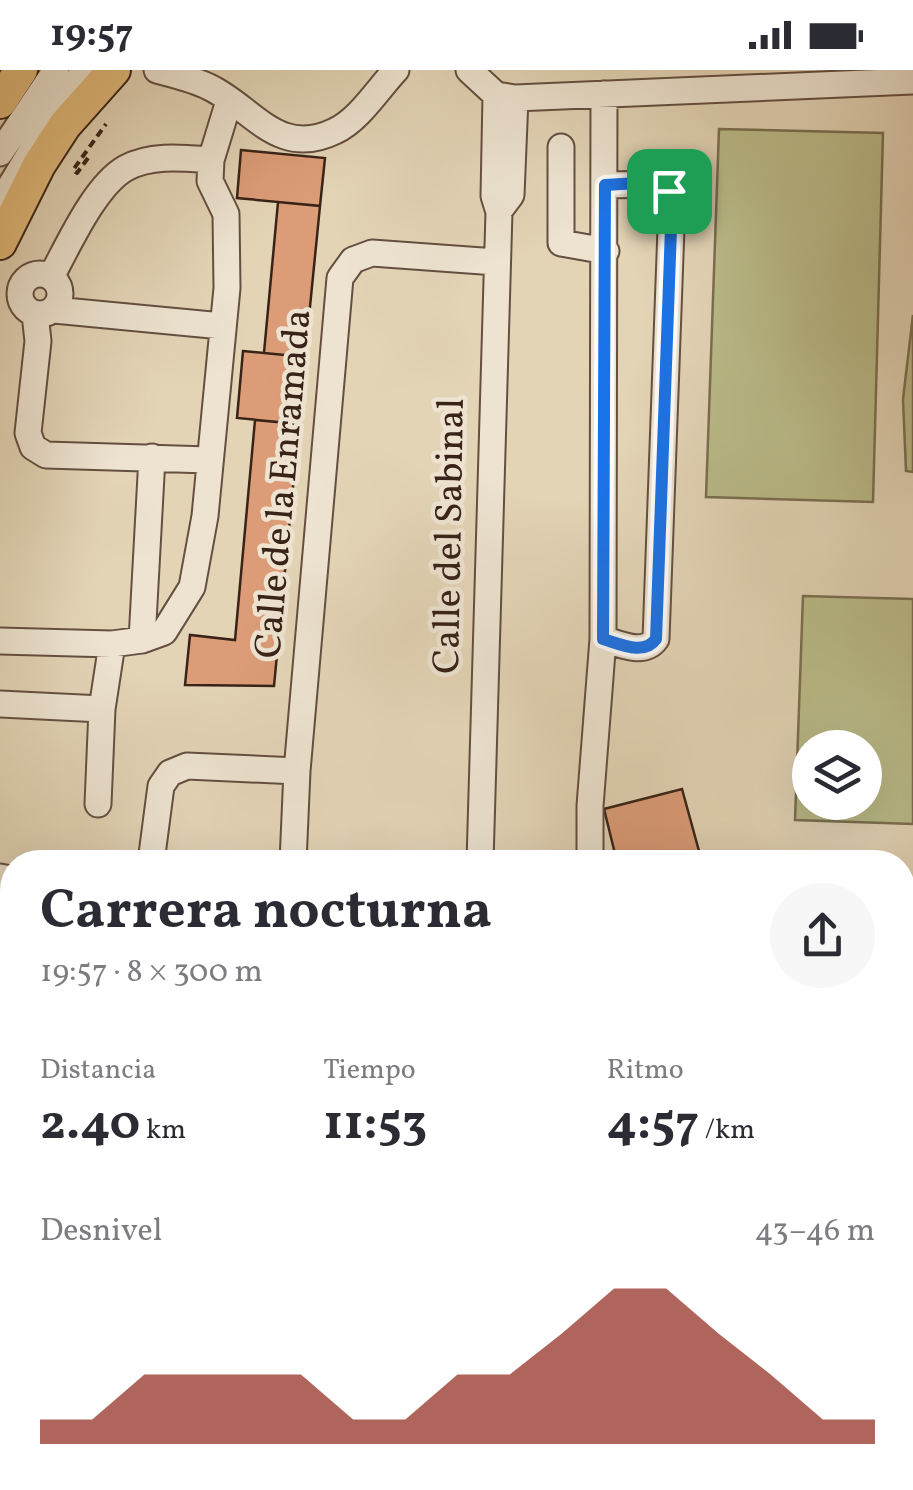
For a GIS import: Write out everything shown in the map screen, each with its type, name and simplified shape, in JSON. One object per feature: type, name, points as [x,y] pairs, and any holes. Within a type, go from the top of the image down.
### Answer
[{"type":"main road","points":[[0,102],[21,70]]},
{"type":"main road","points":[[0,243],[39,165],[65,125],[114,70]]},
{"type":"street","points":[[0,153],[56,70]]},
{"type":"street","points":[[0,203],[85,70]]},
{"type":"street","points":[[157,70],[223,86],[263,127],[300,138],[321,136],[347,124],[396,70]]},
{"type":"street","points":[[469,70],[506,97],[874,76],[913,81]]},
{"type":"street","points":[[0,641],[112,644],[142,640],[164,632],[192,587],[205,516],[227,288],[226,214],[210,181],[223,86]]},
{"type":"street","points":[[590,850],[603,639],[604,94]]},
{"type":"street","name":"Calle del Sabinal","points":[[480,850],[496,262],[500,212],[511,194],[506,97]]},
{"type":"street","points":[[561,147],[561,243],[606,250]]},
{"type":"street","points":[[51,277],[89,211],[118,173],[139,162],[211,160]]},
{"type":"street","points":[[603,639],[643,648],[656,639],[672,201],[664,184],[605,185]]},
{"type":"street","name":"Calle de la Enramada","points":[[294,850],[340,278],[353,260],[372,253],[496,262]]},
{"type":"street","points":[[209,460],[46,455],[33,447],[28,433],[38,341],[44,312],[61,293],[51,277],[34,274],[10,283],[22,304],[44,312],[222,326]]},
{"type":"street","points":[[142,640],[152,457]]},
{"type":"street","points":[[98,804],[102,709],[112,644]]},
{"type":"street","points":[[0,704],[102,709]]},
{"type":"street","points":[[153,850],[161,786],[177,769],[187,766],[297,772]]},
{"type":"path","points":[[88,158],[77,173],[73,170],[113,113]]},
{"type":"green space","points":[[719,129],[883,133],[873,502],[706,497]]},
{"type":"green space","points":[[913,315],[913,472],[906,471],[903,399]]},
{"type":"green space","points":[[803,596],[913,599],[913,824],[795,820],[882,820],[882,730],[798,730]]},
{"type":"building","points":[[241,150],[325,158],[320,206],[237,198]]},
{"type":"building","points":[[278,202],[320,206],[305,357],[264,353]]},
{"type":"building","points":[[243,351],[305,357],[299,424],[237,418]]},
{"type":"building","points":[[255,420],[299,424],[274,686],[185,685],[190,635],[235,640]]},
{"type":"building","points":[[682,789],[699,850],[614,850],[604,809]]},
{"type":"route","points":[[654,182],[664,184],[669,191],[672,201],[656,639],[643,648],[603,639],[605,185],[654,182]]}]
